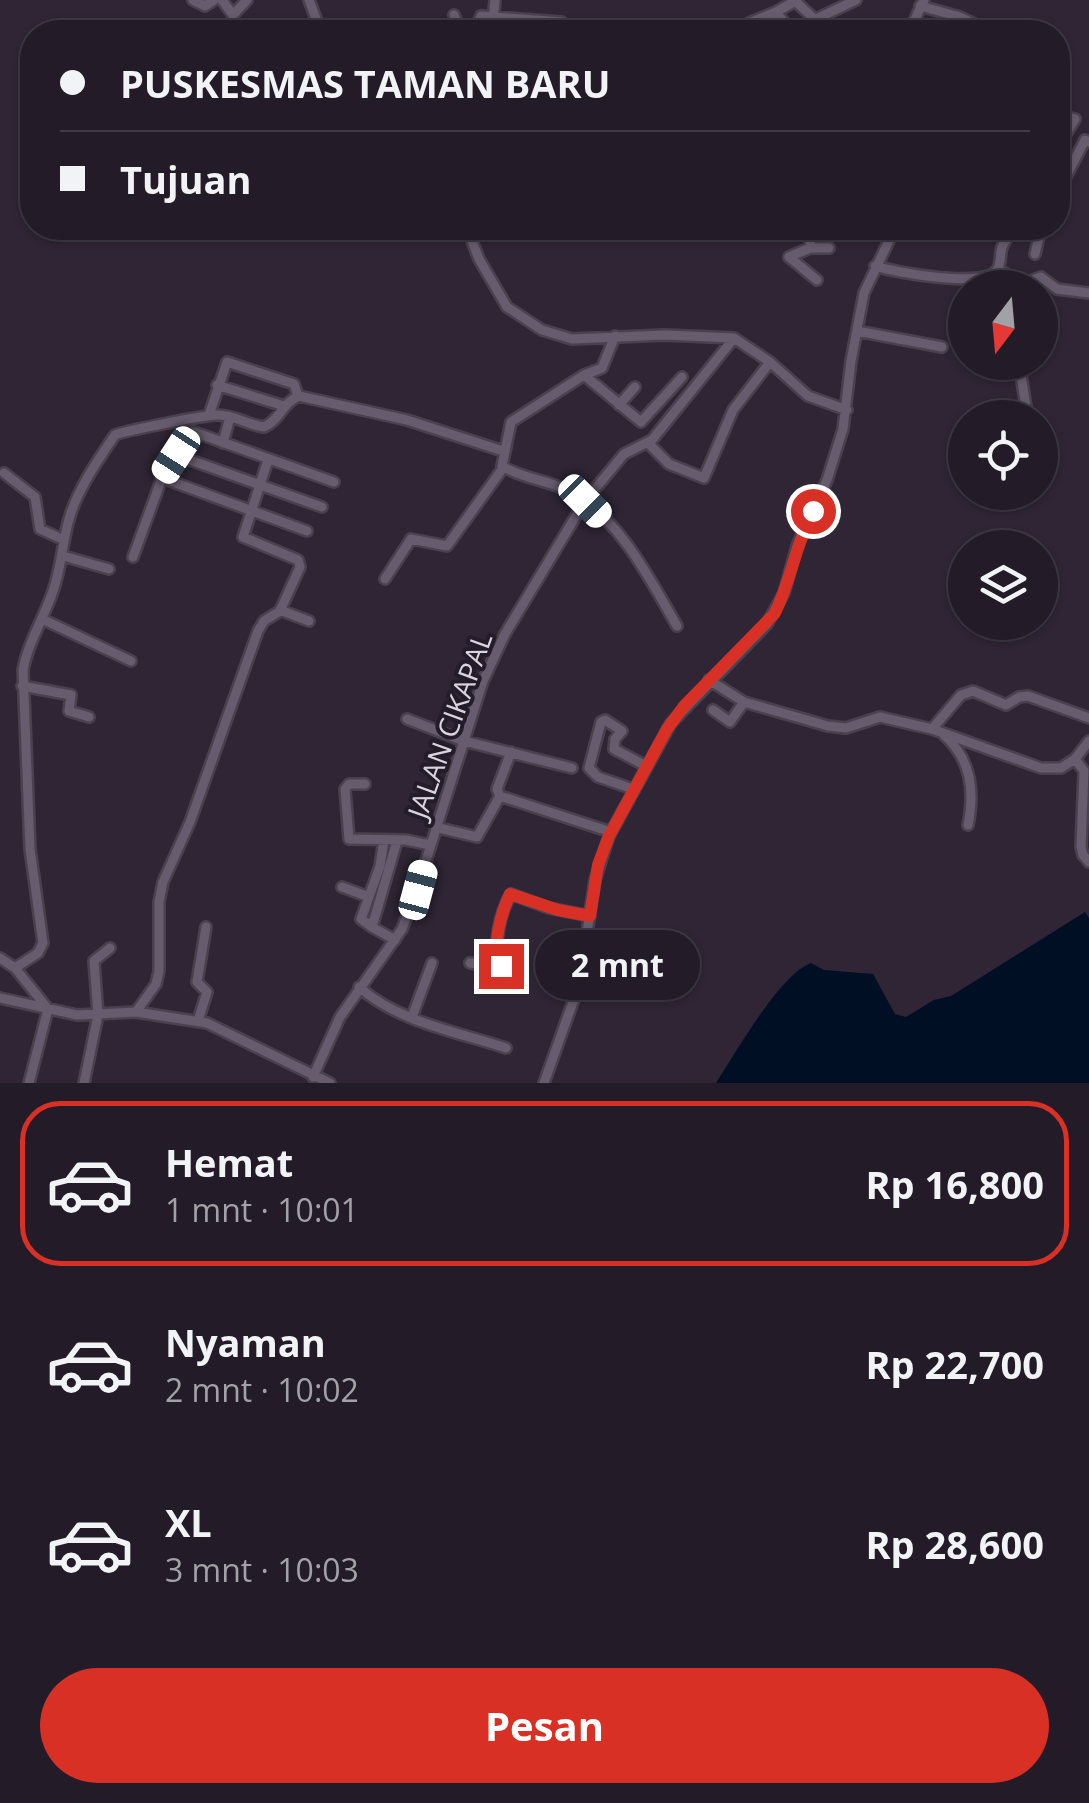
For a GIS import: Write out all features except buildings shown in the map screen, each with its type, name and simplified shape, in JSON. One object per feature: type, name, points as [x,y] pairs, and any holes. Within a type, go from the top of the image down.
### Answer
[{"type":"street","points":[[194,0],[205,6],[214,0]]},
{"type":"street","points":[[222,0],[233,15],[247,0]]},
{"type":"street","points":[[494,20],[495,0]]},
{"type":"street","points":[[756,20],[795,0],[814,20],[856,0]]},
{"type":"street","points":[[922,3],[966,20]]},
{"type":"street","points":[[776,12],[782,20]]},
{"type":"street","points":[[454,15],[456,20]]},
{"type":"street","points":[[477,20],[494,16],[539,20]]},
{"type":"street","points":[[1070,165],[1085,140],[1089,142]]},
{"type":"street","points":[[473,240],[492,283],[508,307],[528,322],[572,339],[700,335],[734,338],[815,400],[847,410]]},
{"type":"street","points":[[810,240],[810,248]]},
{"type":"street","points":[[544,1083],[579,985],[598,865],[611,832],[671,723],[775,613],[802,532],[827,480],[847,410],[864,293],[889,240]]},
{"type":"street","points":[[875,266],[900,274],[948,278],[992,275],[998,269],[1007,240]]},
{"type":"street","points":[[1035,254],[1038,240]]},
{"type":"street","points":[[817,280],[789,258],[810,248],[828,248]]},
{"type":"street","points":[[1058,289],[1089,293]]},
{"type":"street","points":[[857,331],[942,346]]},
{"type":"street","points":[[385,579],[411,539],[447,546],[503,468],[511,422],[606,363],[615,336]]},
{"type":"street","name":"JALAN CIKAPAL","points":[[322,1081],[330,1035],[395,940],[418,890],[490,661],[585,501],[624,454],[649,444],[734,338]]},
{"type":"street","points":[[205,416],[228,362],[294,384],[298,396]]},
{"type":"street","points":[[649,444],[669,464],[704,478],[716,443],[734,410],[770,362]]},
{"type":"street","points":[[584,375],[642,422],[682,377]]},
{"type":"street","points":[[217,385],[284,406]]},
{"type":"street","points":[[619,405],[635,387]]},
{"type":"street","points":[[16,968],[38,953],[43,943],[30,849],[22,686],[25,659],[52,595],[79,492],[115,435],[205,416],[230,417],[264,426],[298,396],[407,420],[504,451]]},
{"type":"street","points":[[223,443],[230,417]]},
{"type":"street","points":[[133,556],[162,478],[192,432],[334,482]]},
{"type":"street","points":[[176,455],[322,507]]},
{"type":"street","points":[[136,1012],[156,984],[159,971],[162,882],[190,822],[258,631],[264,621],[280,610],[300,562],[243,537],[268,460]]},
{"type":"street","points":[[503,468],[560,487],[585,501],[633,550],[677,626]]},
{"type":"street","points":[[4,473],[36,497],[40,530],[64,540]]},
{"type":"street","points":[[162,478],[307,531]]},
{"type":"street","points":[[63,556],[109,568]]},
{"type":"street","points":[[280,610],[308,621]]},
{"type":"street","points":[[42,618],[131,661]]},
{"type":"street","points":[[709,680],[744,702],[840,728],[880,716],[932,729],[1041,768],[1062,768],[1089,741]]},
{"type":"street","points":[[22,686],[69,694],[69,711],[88,717]]},
{"type":"street","points":[[932,729],[961,695],[972,691],[1006,705],[1028,696],[1089,718]]},
{"type":"street","points":[[713,710],[730,722],[744,702]]},
{"type":"street","points":[[407,719],[464,742],[572,768]]},
{"type":"street","points":[[633,789],[598,777],[589,767],[600,722],[605,720],[622,731],[615,738],[614,749],[646,766]]},
{"type":"street","points":[[932,729],[946,736],[966,764],[971,790],[968,825]]},
{"type":"street","points":[[511,752],[497,789],[500,796],[611,832]]},
{"type":"street","points":[[1075,759],[1084,771],[1081,847],[1089,862]]},
{"type":"street","points":[[365,784],[349,784],[345,789],[348,837],[430,845]]},
{"type":"street","points":[[435,827],[478,837],[500,796]]},
{"type":"street","points":[[384,840],[380,866],[361,920],[395,940]]},
{"type":"street","points":[[372,927],[397,840]]},
{"type":"street","points":[[342,887],[370,897]]},
{"type":"street","points":[[470,964],[501,967],[497,943],[511,894],[550,908],[590,916]]},
{"type":"street","points":[[198,1020],[207,992],[197,982],[206,927]]},
{"type":"street","points":[[84,1083],[98,1015],[94,961],[110,948]]},
{"type":"street","points":[[0,958],[16,968],[48,1010]]},
{"type":"street","points":[[412,1017],[432,963]]},
{"type":"street","points":[[359,988],[412,1017],[506,1048]]},
{"type":"street","points":[[0,998],[77,1015],[136,1012],[198,1020],[322,1081]]},
{"type":"street","points":[[29,1083],[48,1010]]},
{"type":"water","points":[[1085,912],[1089,918],[1089,1083],[716,1083],[772,998],[811,963],[824,970],[873,974],[895,1014],[906,1017],[934,1000],[951,996]]},
{"type":"route","points":[[501,966],[497,943],[510,894],[540,906],[590,916],[598,865],[633,789],[684,706],[768,624],[784,593],[797,546],[813,511]]}]
